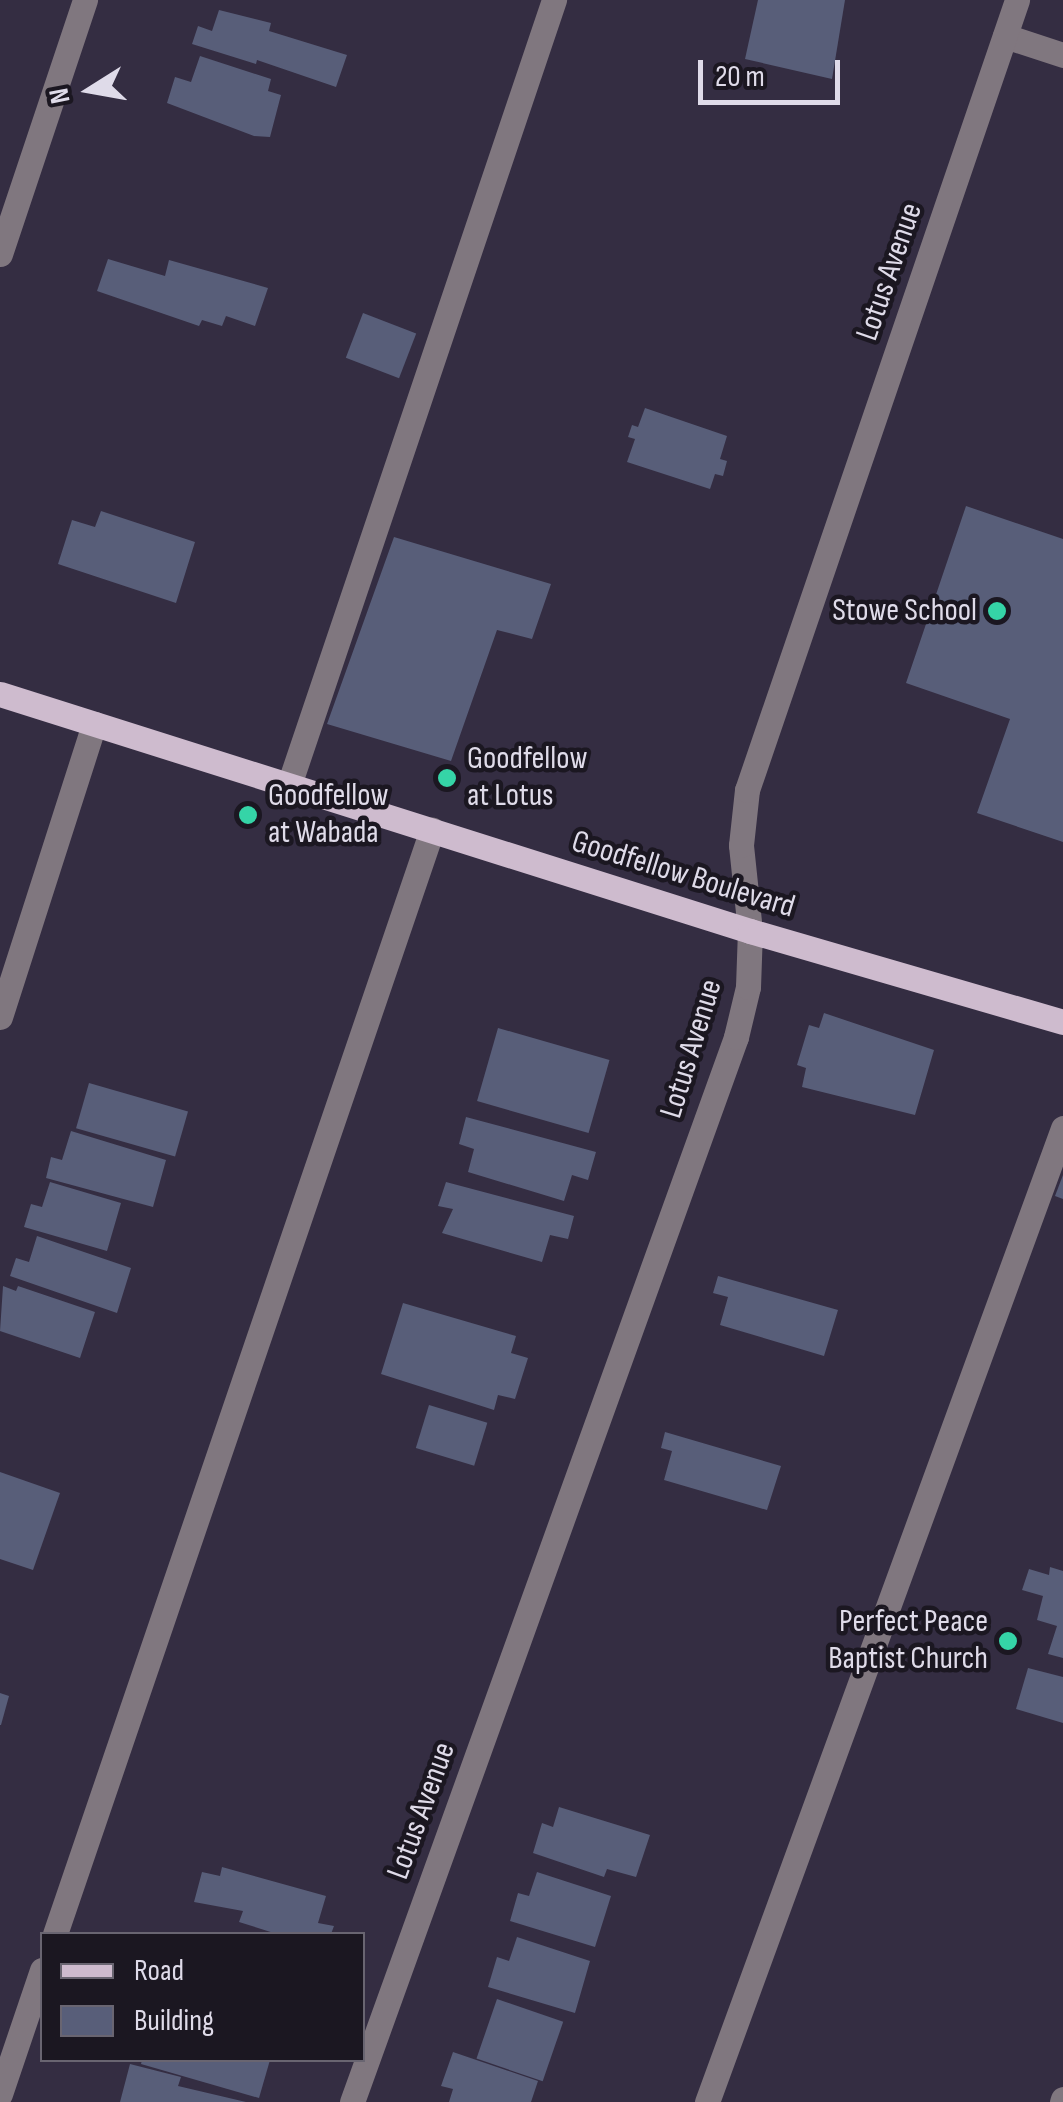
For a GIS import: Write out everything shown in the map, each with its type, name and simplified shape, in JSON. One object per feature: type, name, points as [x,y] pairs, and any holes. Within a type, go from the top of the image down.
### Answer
[{"type":"main road","name":"Goodfellow Boulevard","points":[[0,694],[750,930],[1063,1022]]},
{"type":"street","points":[[0,254],[86,0]]},
{"type":"street","points":[[289,786],[554,0]]},
{"type":"street","name":"Lotus Avenue","points":[[352,2102],[736,1037],[748,987],[750,930],[741,845],[747,790],[1017,0]]},
{"type":"street","points":[[1005,36],[1063,55]]},
{"type":"street","points":[[0,1017],[94,724]]},
{"type":"street","points":[[56,1932],[432,830]]},
{"type":"street","points":[[707,2102],[1063,1128]]},
{"type":"street","points":[[0,2094],[40,1976]]},
{"type":"building","points":[[758,0],[845,0],[832,79],[745,59]]},
{"type":"building","points":[[219,10],[271,23],[269,31],[347,55],[336,87],[257,60],[256,64],[192,44],[198,26],[212,31]]},
{"type":"building","points":[[200,56],[271,79],[268,91],[281,95],[270,137],[254,136],[167,103],[175,77],[191,82]]},
{"type":"building","points":[[108,259],[165,276],[169,260],[268,288],[255,326],[226,316],[222,326],[202,320],[199,326],[97,291]]},
{"type":"building","points":[[363,313],[416,333],[399,378],[346,358]]},
{"type":"building","points":[[645,408],[727,436],[720,459],[727,461],[723,476],[715,474],[710,489],[627,462],[635,439],[628,437],[632,425],[638,427]]},
{"type":"building","name":"Stowe School","points":[[966,506],[1063,539],[1063,842],[977,813],[1010,719],[906,683]]},
{"type":"building","points":[[101,511],[195,542],[176,603],[58,564],[72,520],[95,527]]},
{"type":"building","points":[[394,537],[551,584],[532,639],[497,630],[451,761],[327,724]]},
{"type":"building","points":[[824,1013],[934,1050],[915,1115],[802,1087],[806,1068],[797,1065],[809,1025],[819,1028]]},
{"type":"building","points":[[498,1028],[610,1060],[589,1133],[477,1101]]},
{"type":"building","points":[[89,1083],[188,1111],[175,1157],[76,1128]]},
{"type":"building","points":[[466,1117],[596,1152],[588,1180],[572,1175],[564,1201],[468,1172],[474,1149],[459,1144]]},
{"type":"building","points":[[71,1131],[166,1160],[153,1207],[46,1178],[51,1157],[62,1160]]},
{"type":"building","points":[[1063,1175],[1063,1199],[1055,1196]]},
{"type":"building","points":[[50,1182],[121,1203],[107,1251],[24,1227],[31,1204],[42,1207]]},
{"type":"building","points":[[446,1182],[574,1216],[568,1239],[550,1235],[542,1262],[442,1233],[453,1209],[438,1206]]},
{"type":"building","points":[[37,1236],[131,1268],[117,1313],[10,1276],[16,1258],[29,1262]]},
{"type":"building","points":[[718,1276],[838,1310],[824,1356],[720,1325],[728,1297],[713,1293]]},
{"type":"building","points":[[3,1286],[16,1291],[18,1286],[95,1312],[80,1358],[0,1331]]},
{"type":"building","points":[[403,1303],[516,1336],[511,1353],[528,1358],[515,1399],[498,1395],[494,1410],[381,1374]]},
{"type":"building","points":[[429,1405],[487,1423],[474,1466],[416,1448]]},
{"type":"building","points":[[665,1432],[781,1466],[767,1510],[664,1480],[672,1451],[661,1448]]},
{"type":"building","points":[[0,1472],[60,1493],[33,1570],[0,1559]]},
{"type":"building","points":[[1050,1567],[1063,1571],[1063,1658],[1048,1654],[1057,1626],[1037,1620],[1043,1596],[1022,1590],[1029,1569],[1049,1575]]},
{"type":"building","points":[[1028,1668],[1063,1677],[1063,1723],[1016,1709]]},
{"type":"building","points":[[0,1693],[9,1696],[1,1725],[0,1725]]},
{"type":"building","points":[[559,1807],[650,1835],[636,1877],[607,1869],[604,1877],[533,1853],[542,1823],[553,1827]]},
{"type":"building","points":[[222,1867],[326,1896],[318,1923],[334,1926],[332,1932],[271,1932],[239,1922],[243,1911],[194,1902],[202,1872],[220,1876]]},
{"type":"building","points":[[537,1872],[611,1896],[595,1947],[510,1921],[518,1893],[529,1896]]},
{"type":"building","points":[[517,1937],[590,1961],[575,2013],[488,1987],[497,1957],[509,1961]]},
{"type":"building","points":[[497,1999],[563,2022],[543,2081],[476,2059]]},
{"type":"building","points":[[453,2052],[538,2081],[531,2102],[449,2102],[453,2089],[441,2086]]},
{"type":"building","points":[[142,2062],[269,2062],[259,2098]]},
{"type":"building","points":[[130,2064],[181,2077],[178,2086],[246,2102],[120,2102]]},
{"type":"place","name":"Stowe School","points":[[997,611]]},
{"type":"place","name":"Goodfellow at Lotus","points":[[447,778]]},
{"type":"place","name":"Goodfellow at Wabada","points":[[248,815]]},
{"type":"place","name":"Perfect Peace Baptist Church","points":[[1008,1641]]}]
